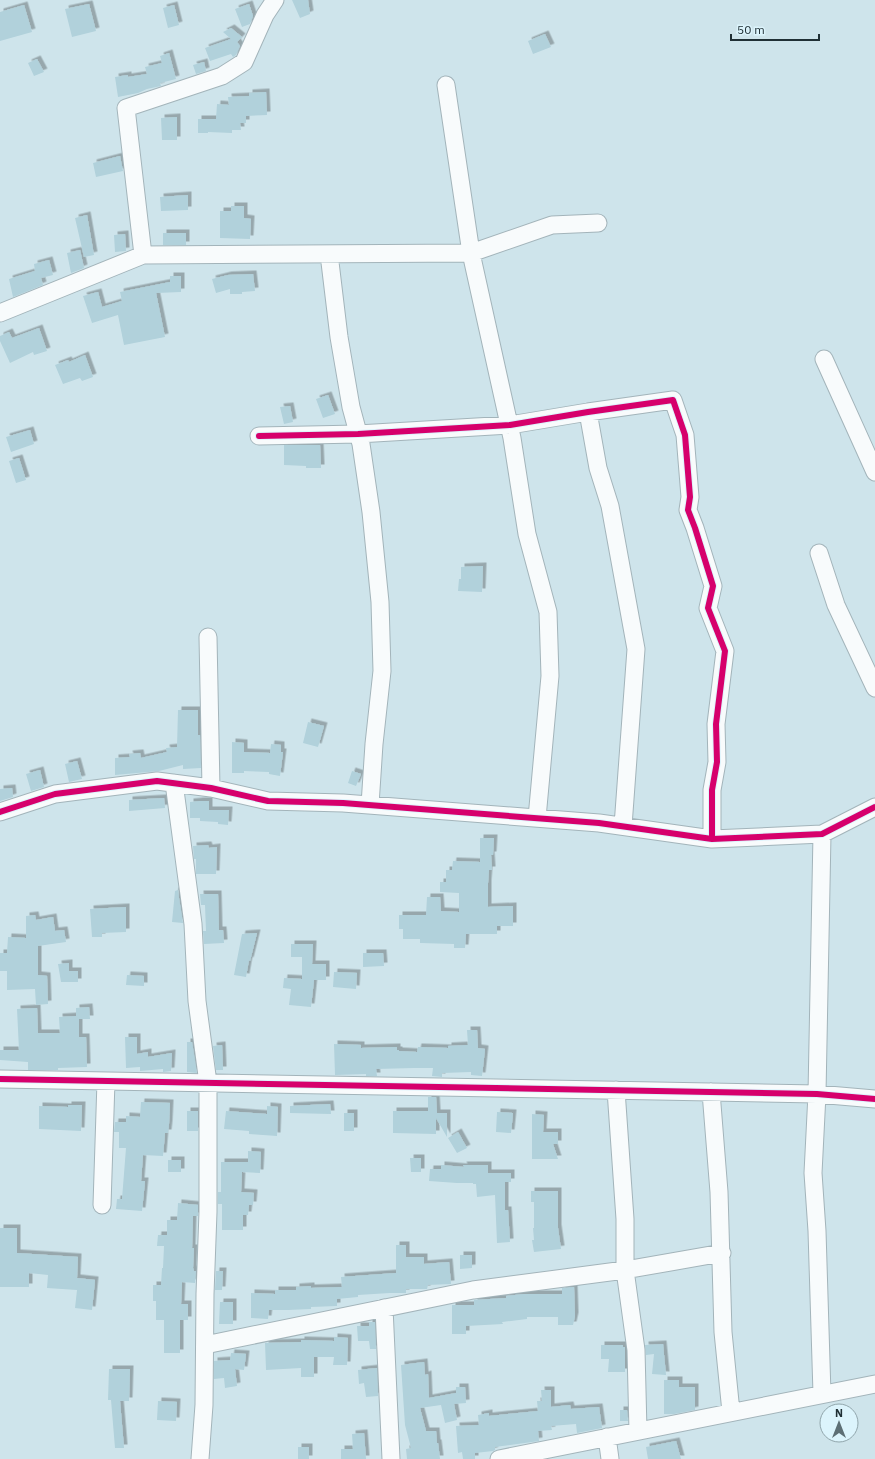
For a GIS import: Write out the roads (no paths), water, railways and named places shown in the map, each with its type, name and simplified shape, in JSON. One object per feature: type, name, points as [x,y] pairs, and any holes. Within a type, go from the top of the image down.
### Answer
[{"type":"street","points":[[143,255],[126,108],[222,76],[244,62],[265,15],[275,0]]},
{"type":"street","points":[[446,86],[471,252],[510,425],[528,534],[548,612],[550,676],[537,818]]},
{"type":"street","points":[[0,313],[143,255],[471,252],[552,225],[598,223]]},
{"type":"street","points":[[329,254],[342,353],[351,408],[358,434],[371,512],[380,602],[382,671],[374,744],[370,805]]},
{"type":"street","points":[[824,359],[875,472]]},
{"type":"street","points":[[259,436],[358,434],[510,425],[673,400],[685,436],[690,498],[688,510],[713,586],[708,608],[725,651],[716,724],[717,762],[712,790],[712,839]]},
{"type":"street","points":[[588,412],[598,468],[610,506],[636,649],[623,826]]},
{"type":"street","points":[[819,553],[836,605],[875,688]]},
{"type":"street","points":[[208,637],[211,788]]},
{"type":"street","points":[[0,812],[55,794],[158,780],[211,788],[268,801],[343,803],[600,823],[712,839],[822,834],[875,807]]},
{"type":"street","points":[[174,783],[193,924],[197,1001],[204,1044],[208,1083],[208,1212],[204,1345],[204,1405],[200,1459]]},
{"type":"street","points":[[822,834],[817,1094],[813,1173],[817,1231],[822,1394]]},
{"type":"street","points":[[0,1079],[817,1094],[875,1099]]},
{"type":"street","points":[[102,1205],[106,1081]]},
{"type":"street","points":[[616,1090],[625,1219],[625,1270],[636,1350],[638,1431]]},
{"type":"street","points":[[711,1092],[719,1192],[722,1253],[723,1332],[731,1412]]},
{"type":"street","points":[[204,1345],[473,1290],[625,1270],[722,1253]]},
{"type":"street","points":[[384,1308],[391,1459]]},
{"type":"street","points":[[499,1459],[875,1384]]},
{"type":"street","points":[[607,1437],[610,1459]]}]
